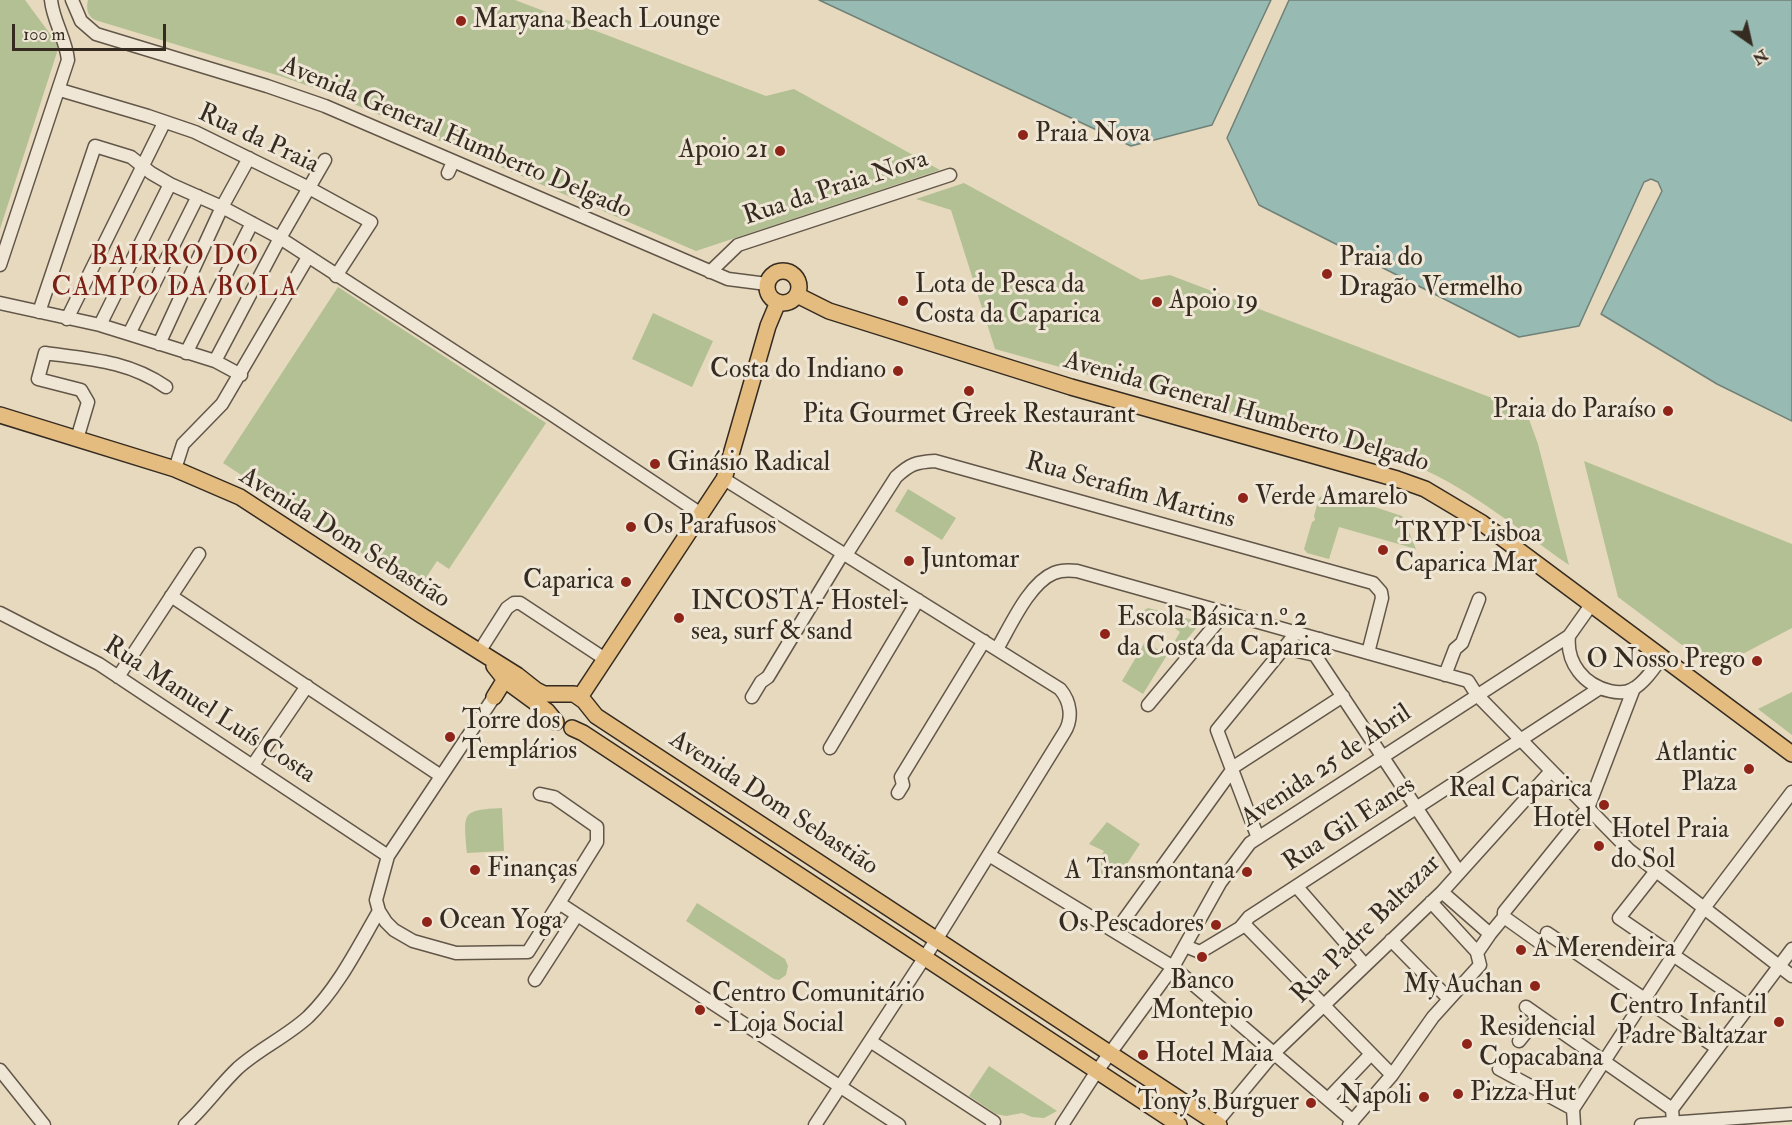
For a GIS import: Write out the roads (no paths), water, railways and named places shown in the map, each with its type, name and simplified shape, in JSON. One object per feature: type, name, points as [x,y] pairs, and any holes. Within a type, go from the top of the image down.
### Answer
[{"type":"main road","points":[[787,271],[798,280],[797,295],[789,302],[778,302],[768,294],[766,284],[774,273],[787,271]]},
{"type":"main road","name":"Avenida General Humberto Delgado","points":[[797,295],[822,309],[943,348],[1425,489],[1482,523],[1792,754]]},
{"type":"main road","points":[[578,699],[724,479],[768,326],[778,302]]},
{"type":"main road","name":"Avenida Dom Sebastião","points":[[0,415],[175,469],[240,497],[482,655],[517,675],[524,689],[563,727],[583,733],[1179,1125]]},
{"type":"main road","name":"Avenida Dom Sebastião","points":[[482,655],[507,681]]},
{"type":"main road","points":[[494,697],[498,688],[507,681],[513,680],[524,689]]},
{"type":"main road","points":[[494,697],[524,689]]},
{"type":"main road","name":"Avenida Dom Sebastião","points":[[524,689],[578,699],[596,716],[1218,1124]]},
{"type":"main road","points":[[556,722],[552,710],[561,696],[578,699]]},
{"type":"main road","points":[[572,728],[586,718],[578,699]]},
{"type":"street","points":[[0,266],[66,68],[67,54],[54,18],[51,0]]},
{"type":"street","name":"Avenida General Humberto Delgado","points":[[72,0],[81,21],[96,34],[291,93],[451,167],[602,232],[728,279],[766,284]]},
{"type":"street","name":"Rua da Praia","points":[[60,90],[195,132],[309,188],[371,222],[336,276]]},
{"type":"street","points":[[67,318],[164,123]]},
{"type":"street","points":[[39,312],[95,146],[131,157],[170,184],[222,207],[280,238],[701,514]]},
{"type":"street","points":[[159,344],[222,207],[249,158]]},
{"type":"street","points":[[215,362],[280,238],[325,160]]},
{"type":"street","name":"Rua da Praia Nova","points":[[710,272],[738,245],[950,175]]},
{"type":"street","points":[[100,325],[170,184]]},
{"type":"street","points":[[129,334],[198,196]]},
{"type":"street","points":[[186,353],[252,223]]},
{"type":"street","points":[[175,469],[183,444],[222,404],[308,257]]},
{"type":"street","points":[[0,303],[100,325],[215,362],[241,375]]},
{"type":"street","points":[[76,439],[88,402],[81,390],[38,379],[45,353],[116,363],[148,374],[166,387]]},
{"type":"street","name":"Rua Serafim Martins","points":[[752,697],[761,682],[768,677],[896,477],[905,468],[918,462],[935,461],[1373,583],[1381,592],[1382,598],[1368,652]]},
{"type":"street","points":[[724,479],[1060,689],[1068,702],[1069,722],[1064,734],[936,940],[815,1125]]},
{"type":"street","points":[[118,677],[199,554]]},
{"type":"street","points":[[997,649],[1035,587],[1054,573],[1065,570],[1091,574],[1468,681],[1477,695],[1622,843],[1792,976]]},
{"type":"street","points":[[171,596],[441,776]]},
{"type":"street","points":[[1445,675],[1455,649],[1462,643],[1479,599]]},
{"type":"street","points":[[830,748],[918,600]]},
{"type":"street","points":[[482,655],[507,608],[514,603],[520,603],[605,659]]},
{"type":"street","points":[[1591,605],[1569,636],[1569,651],[1575,667],[1584,679],[1600,688],[1620,692],[1634,688]]},
{"type":"street","name":"Rua Manuel Luís Costa","points":[[0,613],[118,677],[388,856]]},
{"type":"street","points":[[1148,705],[1225,613]]},
{"type":"street","points":[[1258,838],[1217,730],[1292,638],[1293,632]]},
{"type":"street","name":"Avenida 25 de Abril","points":[[1062,1125],[1097,1071],[1173,967],[1220,883],[1250,843],[1569,636]]},
{"type":"street","points":[[1315,655],[1320,639]]},
{"type":"street","points":[[898,793],[903,785],[900,777],[984,641]]},
{"type":"street","points":[[1554,645],[1560,645],[1569,651]]},
{"type":"street","points":[[1284,648],[1315,655],[1459,872]]},
{"type":"street","points":[[989,855],[1173,967],[1275,1052],[1328,1099],[1351,1123],[1392,1075],[1432,1017],[1480,965],[1477,953],[1504,917],[1504,912],[1588,808],[1634,688],[1650,673],[1662,657]]},
{"type":"street","points":[[253,765],[307,686]]},
{"type":"street","name":"Rua Gil Eanes","points":[[1185,945],[1200,952],[1244,924],[1249,917],[1600,688]]},
{"type":"street","points":[[1116,931],[1235,766],[1343,696]]},
{"type":"street","points":[[494,697],[388,856],[376,900],[379,911],[394,930],[413,941],[456,953],[528,952],[597,842],[597,827],[554,797],[540,794]]},
{"type":"street","name":"Rua Padre Baltazar","points":[[1218,1124],[1275,1052],[1442,892],[1551,771]]},
{"type":"street","points":[[1574,1125],[1573,1109],[1644,999],[1704,909],[1792,792]]},
{"type":"street","points":[[1656,871],[1619,918],[1749,1006]]},
{"type":"street","points":[[1297,887],[1365,965]]},
{"type":"street","points":[[1442,892],[1490,934]]},
{"type":"street","points":[[1431,902],[1476,951],[1479,950]]},
{"type":"street","points":[[559,903],[898,1125]]},
{"type":"street","points":[[184,1125],[250,1057],[299,1024],[323,1002],[379,911]]},
{"type":"street","points":[[535,980],[577,915]]},
{"type":"street","points":[[1504,917],[1644,999],[1717,1048]]},
{"type":"street","points":[[1244,924],[1392,1075]]},
{"type":"street","points":[[1391,940],[1449,999]]},
{"type":"street","points":[[1673,1122],[1672,1109],[1792,949]]},
{"type":"street","points":[[1526,1007],[1672,1109]]},
{"type":"street","points":[[1519,1041],[1539,1016]]},
{"type":"street","points":[[870,1041],[994,1122],[992,1125]]},
{"type":"street","points":[[1328,1099],[1371,1054]]},
{"type":"street","points":[[1499,1068],[1573,1109]]},
{"type":"street","points":[[0,1070],[44,1125]]},
{"type":"street","points":[[1641,1125],[1792,1114]]},
{"type":"water","points":[[819,0],[1271,0],[1212,125],[1131,146]]},
{"type":"water","points":[[1289,0],[1792,0],[1792,421],[1717,384],[1601,314],[1662,191],[1658,182],[1651,179],[1644,182],[1579,326],[1519,337],[1259,205],[1227,138]]},
{"type":"place","name":"Maryana Beach Lounge","points":[[461,21]]},
{"type":"place","name":"Praia Nova","points":[[1023,135]]},
{"type":"place","name":"Apoio 21","points":[[780,151]]},
{"type":"place","name":"Praia do Dragão Vermelho","points":[[1327,274]]},
{"type":"place","name":"Lota de Pesca da Costa da Caparica","points":[[903,301]]},
{"type":"place","name":"Apoio 19","points":[[1157,302]]},
{"type":"place","name":"Costa do Indiano","points":[[898,371]]},
{"type":"place","name":"Pita Gourmet Greek Restaurant","points":[[969,391]]},
{"type":"place","name":"Praia do Paraíso","points":[[1668,411]]},
{"type":"place","name":"Ginásio Radical","points":[[655,464]]},
{"type":"place","name":"Verde Amarelo","points":[[1243,498]]},
{"type":"place","name":"Os Parafusos","points":[[631,527]]},
{"type":"place","name":"TRYP Lisboa Caparica Mar","points":[[1383,550]]},
{"type":"place","name":"Juntomar","points":[[909,561]]},
{"type":"place","name":"Caparica","points":[[626,582]]},
{"type":"place","name":"INCOSTA- Hostel- sea, surf & sand","points":[[679,618]]},
{"type":"place","name":"Escola Básica n.º 2 da Costa da Caparica","points":[[1105,634]]},
{"type":"place","name":"O Nosso Prego","points":[[1757,661]]},
{"type":"place","name":"Torre dos Templários","points":[[450,737]]},
{"type":"place","name":"Atlantic Plaza","points":[[1749,769]]},
{"type":"place","name":"Real Caparica Hotel","points":[[1604,805]]},
{"type":"place","name":"Hotel Praia do Sol","points":[[1599,846]]},
{"type":"place","name":"Finanças","points":[[475,870]]},
{"type":"place","name":"A Transmontana","points":[[1247,872]]},
{"type":"place","name":"Ocean Yoga","points":[[427,922]]},
{"type":"place","name":"Os Pescadores","points":[[1216,925]]},
{"type":"place","name":"A Merendeira","points":[[1521,950]]},
{"type":"place","name":"Banco Montepio","points":[[1202,957]]},
{"type":"place","name":"My Auchan","points":[[1535,986]]},
{"type":"place","name":"Centro Comunitário - Loja Social","points":[[700,1010]]},
{"type":"place","name":"Centro Infantil Padre Baltazar","points":[[1779,1022]]},
{"type":"place","name":"Residencial Copacabana","points":[[1467,1044]]},
{"type":"place","name":"Hotel Maia","points":[[1143,1055]]},
{"type":"place","name":"Pizza Hut","points":[[1458,1094]]},
{"type":"place","name":"Napoli","points":[[1424,1097]]},
{"type":"place","name":"Tony's Burguer","points":[[1311,1103]]},
{"type":"district","name":"BAIRRO DO CAMPO DA BOLA","points":[[175,274]]}]
